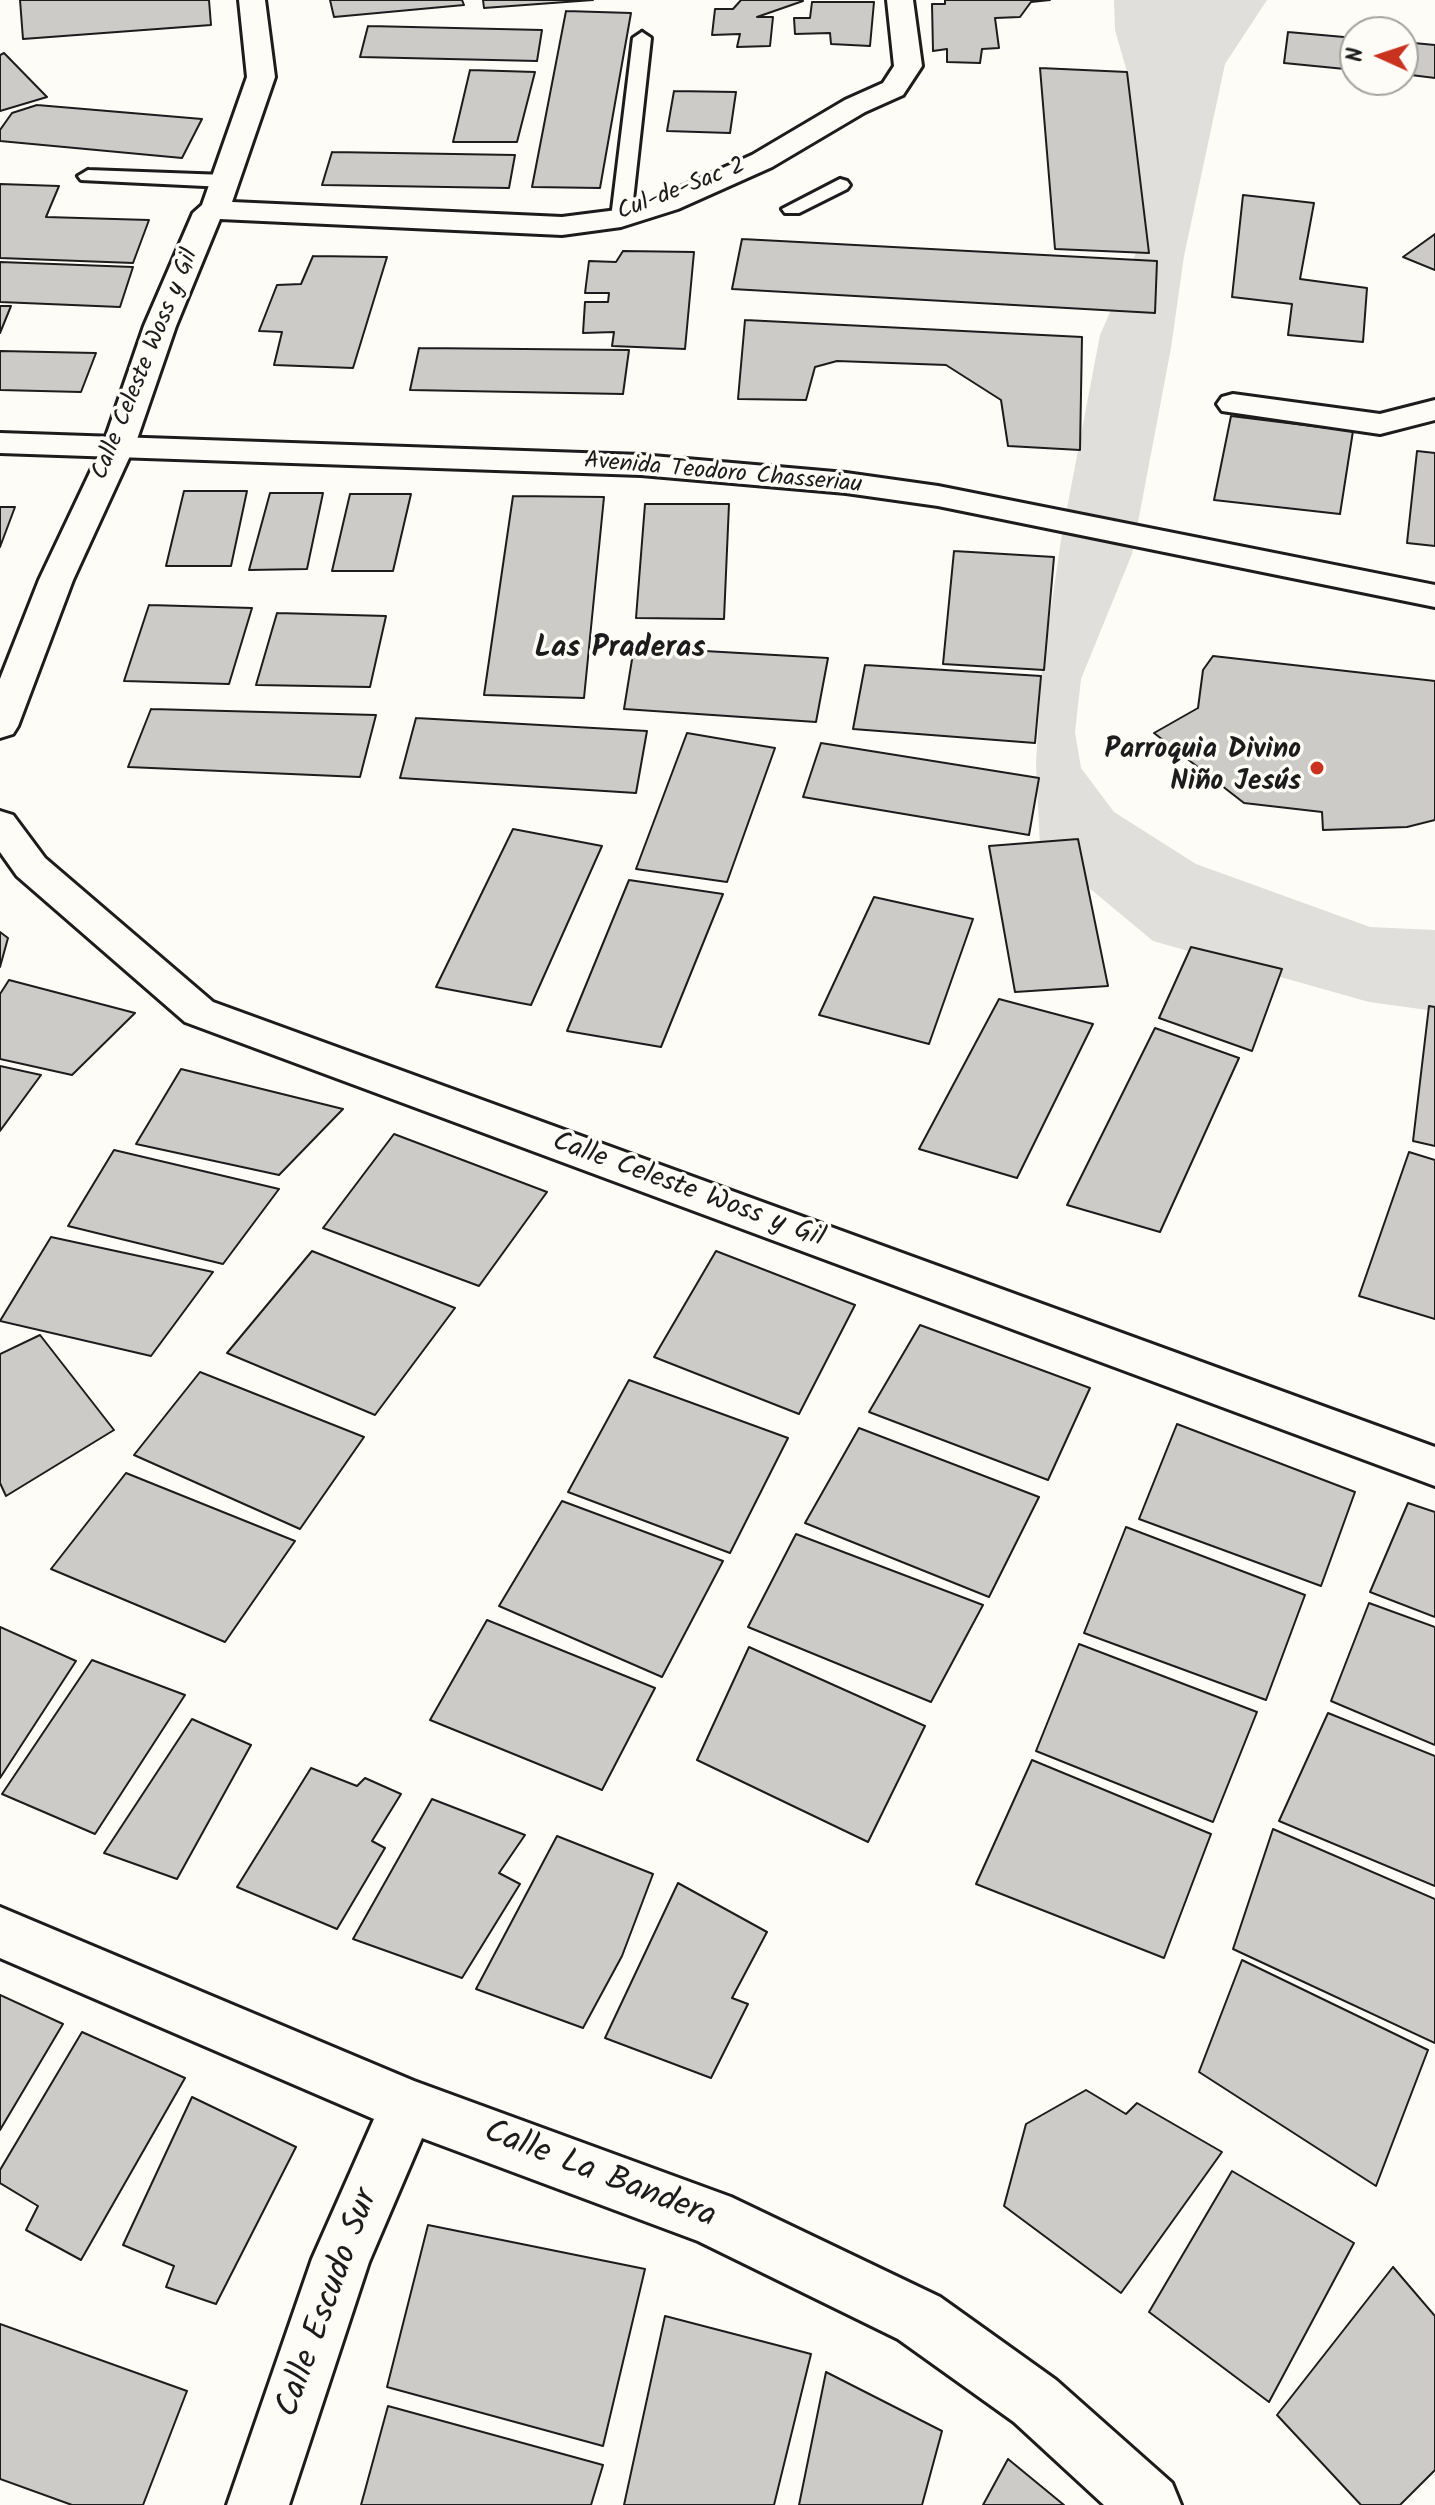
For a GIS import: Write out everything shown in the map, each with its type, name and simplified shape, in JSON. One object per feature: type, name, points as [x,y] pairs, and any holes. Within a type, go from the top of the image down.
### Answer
[{"type":"street","name":"Calle Celeste Woss y Gil","points":[[0,726],[56,580],[119,445],[160,326],[208,213],[220,195],[261,77],[252,0]]},
{"type":"street","name":"Cul-de-Sac 2","points":[[220,195],[334,218],[562,226],[621,218],[668,203],[762,161],[855,106],[893,89],[908,66],[900,0]]},
{"type":"street","points":[[1233,404],[1380,424],[1435,410]]},
{"type":"street","name":"Avenida Teodoro Chasseriau","points":[[0,443],[641,465],[846,483],[938,496],[1435,596]]},
{"type":"street","name":"Calle Celeste Woss y Gil","points":[[0,824],[16,871],[199,1012],[1435,1467]]},
{"type":"street","name":"Calle La Bandera","points":[[0,1932],[408,2106],[711,2217],[919,2318],[1035,2401],[1150,2505]]},
{"type":"street","name":"Calle Escudo Sur","points":[[258,2505],[341,2259],[408,2106]]},
{"type":"lane","points":[[621,218],[642,38]]},
{"type":"lane","points":[[88,176],[220,195]]},
{"type":"lane","points":[[792,209],[840,185]]},
{"type":"shaded area","points":[[1114,0],[1267,0],[1225,64],[1184,256],[1171,348],[1132,554],[1081,679],[1075,732],[1081,768],[1114,812],[1196,864],[1370,927],[1435,930],[1435,1011],[1369,1002],[1153,941],[1040,847],[1036,764],[1041,676],[1061,540],[1100,335],[1136,253],[1127,72],[1115,30]]},
{"type":"building","points":[[20,0],[209,0],[211,25],[23,39]]},
{"type":"building","points":[[330,0],[462,0],[464,5],[334,17]]},
{"type":"building","points":[[483,0],[593,0],[484,8]]},
{"type":"building","points":[[741,0],[803,1],[757,17],[773,17],[770,46],[737,47],[740,34],[712,35],[715,9],[733,9]]},
{"type":"building","points":[[945,0],[1050,0],[1031,2],[1020,17],[995,18],[999,48],[982,49],[980,63],[947,62],[947,49],[933,51],[932,4],[945,4]]},
{"type":"building","points":[[812,2],[874,2],[870,46],[831,44],[830,33],[795,34],[794,18],[810,18]]},
{"type":"building","points":[[566,11],[631,13],[600,188],[532,187]]},
{"type":"building","points":[[368,26],[542,30],[537,61],[360,57]]},
{"type":"building","points":[[1288,32],[1339,37],[1339,68],[1284,63]]},
{"type":"building","points":[[1419,44],[1435,45],[1435,78],[1419,76]]},
{"type":"building","points":[[4,53],[47,97],[0,111],[0,55]]},
{"type":"building","points":[[1040,68],[1127,72],[1149,253],[1055,249]]},
{"type":"building","points":[[470,70],[535,72],[517,142],[453,142]]},
{"type":"building","points":[[674,91],[736,92],[730,133],[667,131]]},
{"type":"building","points":[[37,105],[202,119],[182,158],[0,141],[0,130],[12,113]]},
{"type":"building","points":[[332,152],[515,155],[509,188],[322,185]]},
{"type":"building","points":[[0,184],[59,186],[46,217],[149,220],[133,263],[0,258]]},
{"type":"building","points":[[1243,195],[1314,203],[1300,279],[1367,288],[1363,342],[1288,335],[1292,304],[1232,297]]},
{"type":"building","points":[[1435,234],[1435,270],[1403,257]]},
{"type":"building","points":[[742,239],[1157,261],[1155,313],[732,289]]},
{"type":"building","points":[[623,251],[694,252],[685,349],[612,346],[614,332],[583,333],[585,302],[608,302],[609,293],[585,293],[589,261],[616,262]]},
{"type":"building","points":[[313,256],[387,257],[353,368],[274,365],[282,332],[259,331],[277,285],[301,284]]},
{"type":"building","points":[[0,262],[133,267],[120,307],[0,302]]},
{"type":"building","points":[[0,306],[11,306],[0,333]]},
{"type":"building","points":[[745,320],[1082,337],[1080,450],[1008,446],[1001,400],[946,365],[837,361],[815,367],[806,400],[738,399]]},
{"type":"building","points":[[419,348],[629,350],[623,394],[410,390]]},
{"type":"building","points":[[0,351],[96,353],[81,392],[0,390]]},
{"type":"building","points":[[1231,416],[1353,431],[1340,514],[1214,500]]},
{"type":"building","points":[[1417,451],[1435,453],[1435,546],[1407,543]]},
{"type":"building","points":[[184,491],[247,491],[231,566],[166,566]]},
{"type":"building","points":[[270,493],[323,493],[307,569],[249,570]]},
{"type":"building","points":[[350,494],[411,494],[393,571],[332,571]]},
{"type":"building","points":[[513,496],[604,497],[584,698],[484,695]]},
{"type":"building","points":[[645,504],[729,504],[724,619],[636,618]]},
{"type":"building","points":[[0,507],[15,507],[0,547]]},
{"type":"building","points":[[954,551],[1054,557],[1044,670],[943,664]]},
{"type":"building","points":[[149,605],[252,608],[229,684],[124,681]]},
{"type":"building","points":[[277,613],[386,616],[370,687],[256,685]]},
{"type":"building","points":[[634,647],[828,658],[816,722],[624,709]]},
{"type":"building","name":"Parroquia Divino Niño Jesús","points":[[1213,656],[1435,681],[1435,820],[1407,827],[1323,830],[1322,812],[1244,803],[1154,733],[1198,708],[1203,670]]},
{"type":"building","points":[[865,665],[1041,676],[1035,743],[853,729]]},
{"type":"building","points":[[151,709],[376,715],[360,777],[128,767]]},
{"type":"building","points":[[416,718],[647,731],[636,793],[400,778]]},
{"type":"building","points":[[687,733],[775,748],[727,882],[636,869]]},
{"type":"building","points":[[821,743],[1039,778],[1029,835],[803,797]]},
{"type":"building","points":[[513,829],[602,846],[531,1005],[436,987]]},
{"type":"building","points":[[1078,839],[1108,986],[1015,992],[989,846]]},
{"type":"building","points":[[629,880],[723,894],[661,1047],[567,1031]]},
{"type":"building","points":[[874,897],[973,919],[929,1044],[819,1015]]},
{"type":"building","points":[[0,932],[8,938],[0,967]]},
{"type":"building","points":[[1191,947],[1282,969],[1252,1051],[1159,1018]]},
{"type":"building","points":[[9,980],[135,1013],[72,1075],[0,1059],[0,994]]},
{"type":"building","points":[[999,999],[1093,1024],[1017,1178],[919,1149]]},
{"type":"building","points":[[1429,1006],[1435,1007],[1435,1146],[1413,1141]]},
{"type":"building","points":[[1155,1028],[1239,1058],[1160,1232],[1067,1205]]},
{"type":"building","points":[[0,1066],[41,1075],[0,1131]]},
{"type":"building","points":[[181,1069],[343,1109],[279,1175],[136,1144]]},
{"type":"building","points":[[394,1134],[547,1192],[479,1286],[323,1228]]},
{"type":"building","points":[[114,1150],[279,1189],[223,1264],[68,1226]]},
{"type":"building","points":[[1409,1152],[1435,1160],[1435,1319],[1359,1296]]},
{"type":"building","points":[[51,1237],[213,1272],[151,1356],[0,1321]]},
{"type":"building","points":[[312,1251],[455,1308],[375,1415],[227,1353]]},
{"type":"building","points":[[716,1251],[855,1305],[799,1414],[654,1357]]},
{"type":"building","points":[[920,1325],[1090,1388],[1048,1480],[869,1412]]},
{"type":"building","points":[[40,1335],[114,1430],[6,1496],[0,1483],[0,1354]]},
{"type":"building","points":[[200,1372],[364,1437],[300,1529],[134,1455]]},
{"type":"building","points":[[629,1380],[788,1438],[730,1553],[568,1492]]},
{"type":"building","points":[[1177,1424],[1355,1492],[1321,1586],[1139,1519]]},
{"type":"building","points":[[859,1428],[1039,1497],[989,1597],[805,1523]]},
{"type":"building","points":[[126,1473],[295,1541],[225,1642],[51,1569]]},
{"type":"building","points":[[562,1501],[723,1561],[662,1677],[499,1606]]},
{"type":"building","points":[[1408,1503],[1435,1512],[1435,1617],[1370,1592]]},
{"type":"building","points":[[1126,1527],[1305,1595],[1266,1700],[1084,1633]]},
{"type":"building","points":[[796,1534],[983,1605],[931,1702],[748,1627]]},
{"type":"building","points":[[1369,1603],[1435,1627],[1435,1745],[1331,1701]]},
{"type":"building","points":[[487,1620],[655,1688],[602,1790],[430,1720]]},
{"type":"building","points":[[0,1627],[76,1661],[0,1778]]},
{"type":"building","points":[[1079,1644],[1257,1712],[1213,1822],[1036,1751]]},
{"type":"building","points":[[749,1647],[925,1726],[868,1842],[697,1760]]},
{"type":"building","points":[[92,1660],[185,1695],[95,1834],[2,1794]]},
{"type":"building","points":[[1328,1713],[1435,1756],[1435,1886],[1279,1821]]},
{"type":"building","points":[[192,1719],[251,1745],[177,1879],[104,1853]]},
{"type":"building","points":[[1032,1760],[1211,1834],[1164,1958],[976,1884]]},
{"type":"building","points":[[311,1768],[357,1786],[365,1778],[401,1794],[372,1841],[385,1848],[337,1929],[237,1887]]},
{"type":"building","points":[[432,1799],[525,1835],[499,1873],[520,1884],[462,1978],[353,1939]]},
{"type":"building","points":[[1273,1829],[1435,1899],[1435,2043],[1233,1949]]},
{"type":"building","points":[[557,1836],[653,1874],[622,1956],[583,2028],[476,1989]]},
{"type":"building","points":[[678,1883],[767,1932],[732,1998],[748,2004],[711,2078],[605,2038]]},
{"type":"building","points":[[1242,1960],[1428,2050],[1376,2186],[1199,2072]]},
{"type":"building","points":[[0,1995],[63,2024],[0,2130]]},
{"type":"building","points":[[82,2032],[185,2078],[81,2260],[26,2230],[38,2206],[0,2183],[0,2170]]},
{"type":"building","points":[[1086,2090],[1126,2114],[1137,2103],[1222,2152],[1121,2293],[1004,2206],[1026,2124]]},
{"type":"building","points":[[192,2097],[296,2147],[216,2304],[166,2287],[174,2266],[123,2245]]},
{"type":"building","points":[[1232,2171],[1354,2243],[1269,2402],[1149,2312]]},
{"type":"building","points":[[428,2225],[645,2269],[603,2446],[387,2387]]},
{"type":"building","points":[[1393,2267],[1435,2316],[1435,2470],[1400,2505],[1361,2505],[1277,2415]]},
{"type":"building","points":[[665,2316],[811,2354],[774,2505],[624,2505]]},
{"type":"building","points":[[0,2324],[187,2391],[143,2505],[72,2505],[0,2479]]},
{"type":"building","points":[[826,2372],[942,2431],[922,2505],[799,2505]]},
{"type":"building","points":[[388,2406],[603,2465],[591,2505],[361,2505]]},
{"type":"building","points":[[1008,2459],[1064,2505],[983,2505]]},
{"type":"place","name":"Parroquia Divino Niño Jesús","points":[[1317,768]]},
{"type":"district","name":"Las Praderas","points":[[620,651]]}]
